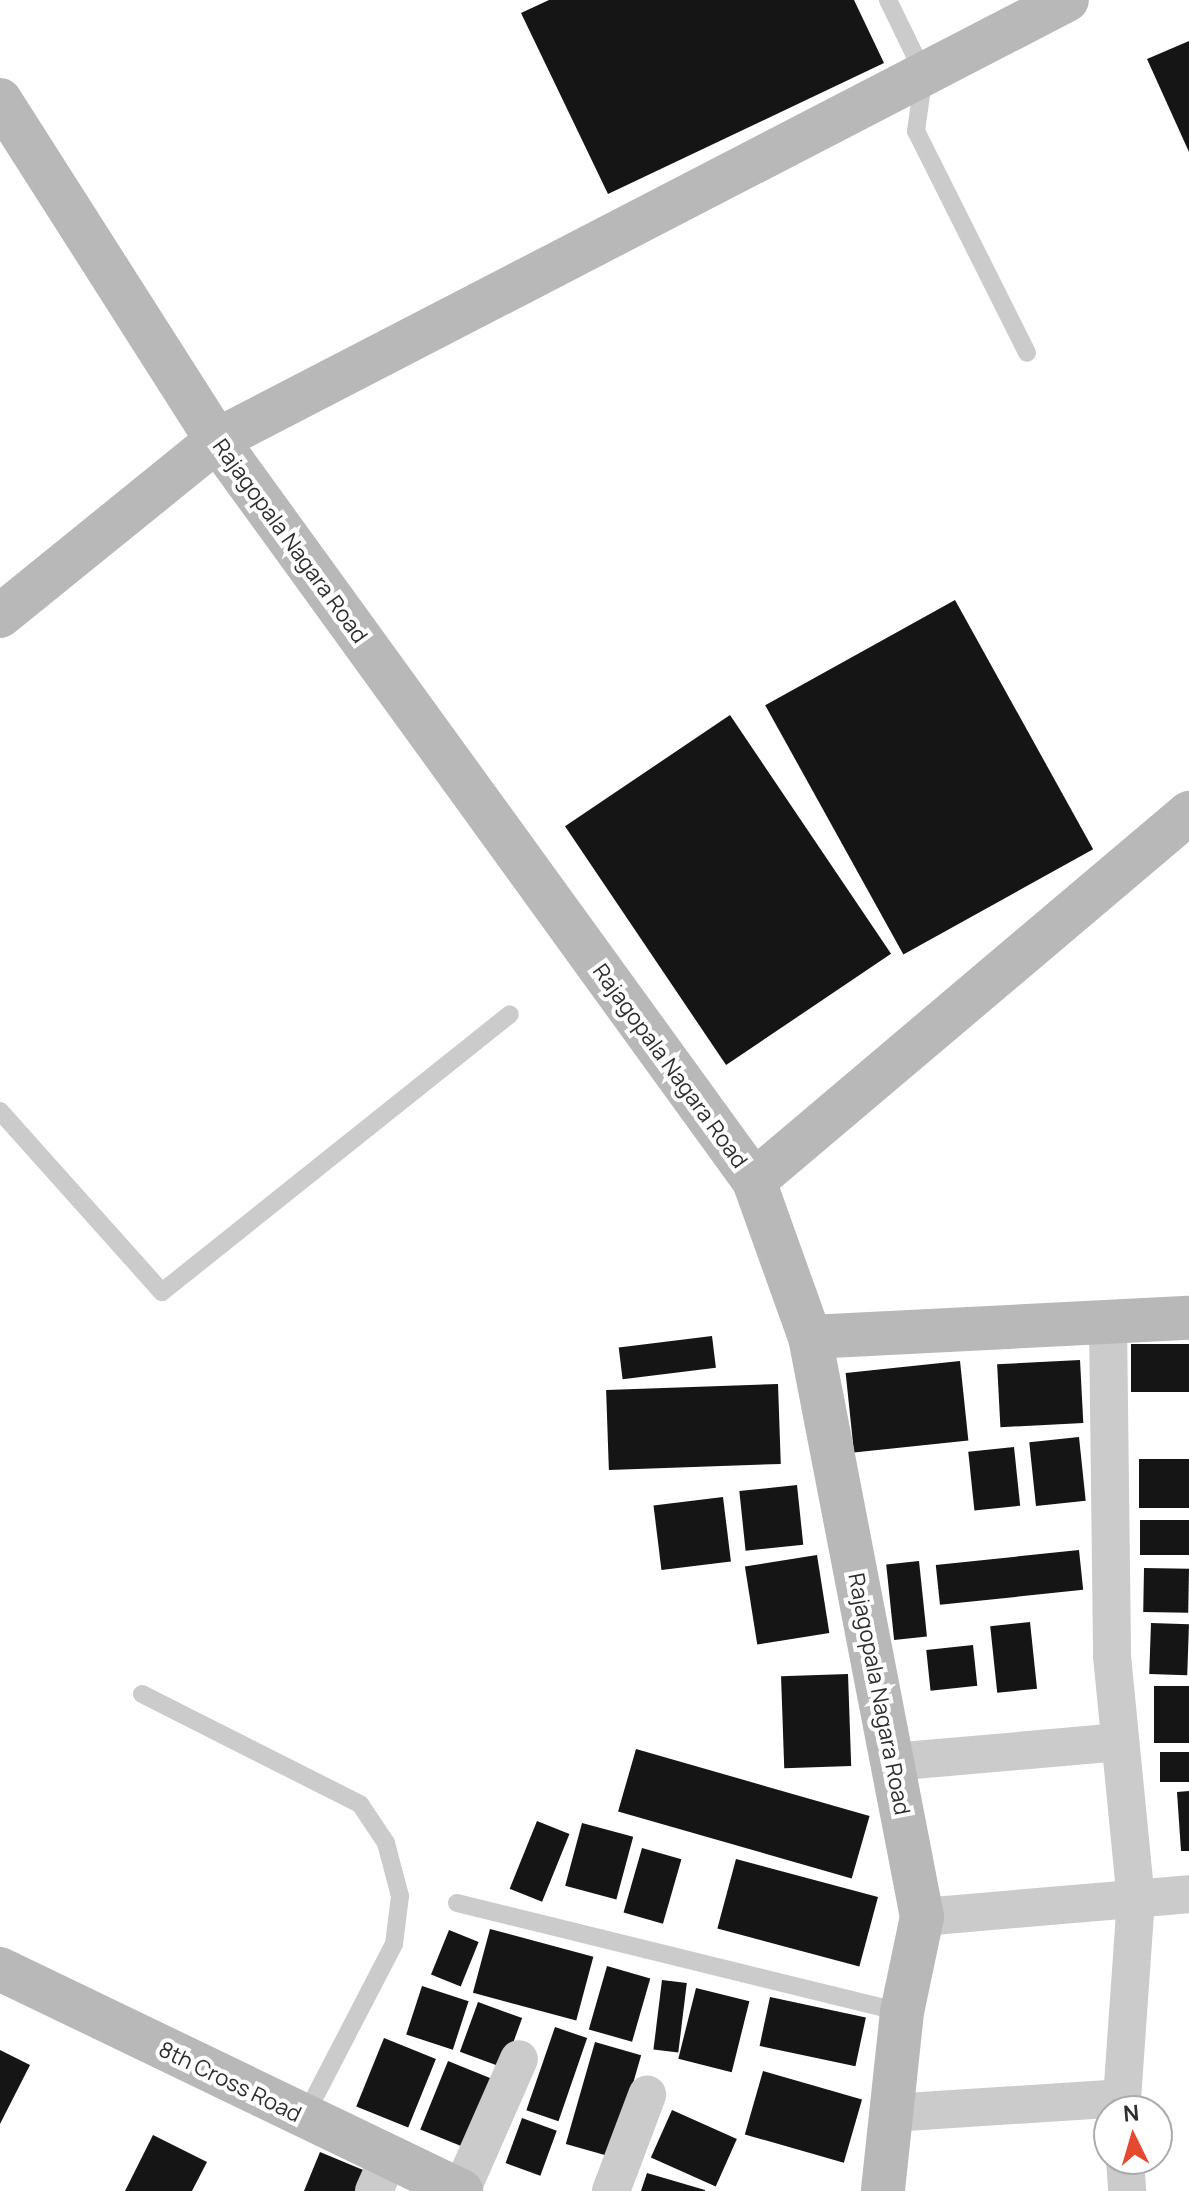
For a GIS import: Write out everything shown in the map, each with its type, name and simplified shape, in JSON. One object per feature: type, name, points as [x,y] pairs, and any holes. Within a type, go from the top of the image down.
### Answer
[{"type":"street","points":[[0,616],[217,440],[1067,0]]},
{"type":"street","name":"Rajagopala Nagara Road","points":[[0,100],[217,440],[754,1181],[810,1337],[922,1917],[902,2012],[883,2191]]},
{"type":"street","points":[[754,1181],[1189,813]]},
{"type":"street","points":[[810,1337],[1189,1318]]},
{"type":"street","points":[[1108,1322],[1112,1656],[1136,1899],[1122,2095]]},
{"type":"street","points":[[892,1762],[1120,1742]]},
{"type":"street","points":[[922,1917],[1189,1894]]},
{"type":"street","name":"8th Cross Road","points":[[0,1969],[303,2118],[382,2175],[461,2191]]},
{"type":"street","points":[[461,2191],[519,2059]]},
{"type":"street","points":[[611,2191],[647,2095]]},
{"type":"street","points":[[891,2113],[1093,2106]]},
{"type":"lane","points":[[888,0],[924,74],[916,131],[1027,353]]},
{"type":"lane","points":[[0,1111],[162,1292],[510,1014]]},
{"type":"lane","points":[[142,1694],[360,1804],[386,1843],[400,1896],[394,1944],[303,2118]]},
{"type":"lane","points":[[457,1903],[902,2012]]},
{"type":"building","points":[[549,0],[854,0],[884,63],[608,194],[521,13]]},
{"type":"building","points":[[1189,41],[1189,152],[1147,59]]},
{"type":"building","points":[[955,600],[1093,849],[903,954],[765,705]]},
{"type":"building","points":[[730,715],[891,954],[726,1065],[565,826]]},
{"type":"building","points":[[712,1336],[716,1368],[623,1379],[619,1347]]},
{"type":"building","points":[[1131,1344],[1189,1344],[1189,1392],[1131,1392]]},
{"type":"building","points":[[1080,1360],[1083,1423],[1000,1427],[997,1364]]},
{"type":"building","points":[[960,1361],[968,1441],[854,1453],[846,1373]]},
{"type":"building","points":[[778,1384],[781,1464],[609,1470],[606,1390]]},
{"type":"building","points":[[1079,1437],[1086,1501],[1036,1506],[1029,1442]]},
{"type":"building","points":[[1014,1447],[1020,1506],[974,1510],[968,1452]]},
{"type":"building","points":[[1139,1459],[1189,1459],[1189,1508],[1139,1508]]},
{"type":"building","points":[[797,1485],[803,1545],[746,1551],[739,1491]]},
{"type":"building","points":[[723,1497],[731,1562],[661,1570],[654,1506]]},
{"type":"building","points":[[1140,1520],[1189,1520],[1189,1555],[1140,1555]]},
{"type":"building","points":[[1079,1550],[1083,1590],[940,1605],[936,1565]]},
{"type":"building","points":[[817,1555],[829,1633],[757,1644],[745,1566]]},
{"type":"building","points":[[919,1561],[927,1637],[894,1640],[886,1564]]},
{"type":"building","points":[[1144,1568],[1189,1569],[1188,1613],[1143,1612]]},
{"type":"building","points":[[1030,1622],[1037,1689],[997,1693],[990,1626]]},
{"type":"building","points":[[1151,1623],[1189,1624],[1187,1675],[1149,1674]]},
{"type":"building","points":[[973,1645],[977,1686],[931,1691],[926,1650]]},
{"type":"building","points":[[848,1674],[851,1766],[784,1768],[781,1676]]},
{"type":"building","points":[[1154,1686],[1189,1686],[1189,1743],[1154,1743]]},
{"type":"building","points":[[636,1749],[870,1816],[852,1878],[618,1811]]},
{"type":"building","points":[[1160,1752],[1189,1752],[1189,1782],[1160,1782]]},
{"type":"building","points":[[1189,1791],[1189,1851],[1181,1851],[1177,1792]]},
{"type":"building","points":[[537,1821],[569,1834],[542,1902],[510,1889]]},
{"type":"building","points":[[582,1823],[633,1837],[616,1900],[565,1886]]},
{"type":"building","points":[[642,1848],[681,1859],[663,1924],[624,1912]]},
{"type":"building","points":[[736,1859],[878,1897],[859,1967],[717,1929]]},
{"type":"building","points":[[490,1929],[593,1957],[576,2020],[473,1993]]},
{"type":"building","points":[[449,1930],[479,1942],[461,1986],[431,1975]]},
{"type":"building","points":[[607,1966],[650,1978],[632,2042],[589,2029]]},
{"type":"building","points":[[662,1980],[687,1983],[678,2053],[653,2049]]},
{"type":"building","points":[[422,1986],[469,2001],[453,2050],[406,2035]]},
{"type":"building","points":[[696,1988],[749,2001],[732,2072],[678,2059]]},
{"type":"building","points":[[770,1997],[866,2017],[855,2066],[760,2046]]},
{"type":"building","points":[[478,2002],[522,2018],[504,2068],[460,2052]]},
{"type":"building","points":[[555,2027],[587,2038],[558,2121],[526,2110]]},
{"type":"building","points":[[384,2038],[436,2059],[408,2128],[356,2107]]},
{"type":"building","points":[[595,2042],[641,2055],[612,2157],[566,2144]]},
{"type":"building","points":[[0,2050],[30,2065],[0,2124]]},
{"type":"building","points":[[448,2061],[494,2080],[467,2148],[420,2130]]},
{"type":"building","points":[[763,2071],[862,2099],[844,2163],[745,2134]]},
{"type":"building","points":[[672,2110],[737,2139],[716,2186],[651,2158]]},
{"type":"building","points":[[522,2118],[557,2131],[540,2176],[506,2163]]},
{"type":"building","points":[[153,2135],[207,2162],[192,2191],[125,2191]]},
{"type":"building","points":[[320,2152],[368,2172],[361,2191],[304,2191]]},
{"type":"building","points":[[647,2173],[705,2190],[705,2191],[641,2191]]}]
